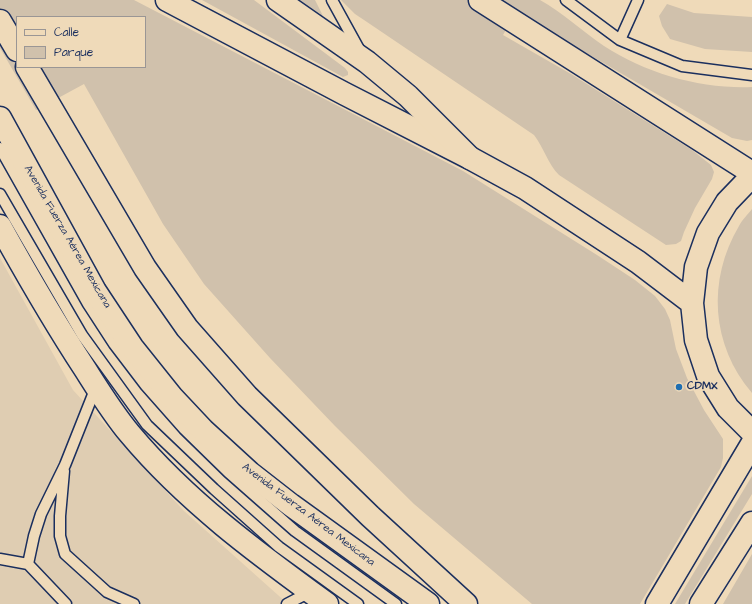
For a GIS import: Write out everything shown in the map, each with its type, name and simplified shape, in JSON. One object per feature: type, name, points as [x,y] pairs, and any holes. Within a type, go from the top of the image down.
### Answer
[{"type":"main road","points":[[167,0],[525,188],[638,262],[692,303]]},
{"type":"main road","points":[[278,0],[367,62],[408,96],[470,158]]},
{"type":"main road","points":[[480,0],[752,173]]},
{"type":"main road","points":[[0,21],[16,48]]},
{"type":"main road","points":[[28,68],[146,268],[187,328],[247,396],[370,516],[466,604]]},
{"type":"main road","name":"Avenida Fuerza Aérea Mexicana","points":[[0,118],[95,291],[132,347],[172,397],[202,430],[250,473],[291,505],[428,604]]},
{"type":"main road","points":[[752,176],[727,202],[708,233],[696,267],[692,303],[696,340],[708,376],[728,408],[752,432]]},
{"type":"main road","points":[[0,226],[36,290],[96,386],[130,433],[152,459],[216,520],[318,598]]},
{"type":"main road","points":[[657,604],[752,444]]},
{"type":"main road","points":[[701,604],[752,523]]},
{"type":"lane","points":[[332,0],[367,62]]},
{"type":"lane","points":[[566,0],[620,40],[682,66],[752,75]]},
{"type":"lane","points":[[620,40],[638,0]]},
{"type":"lane","points":[[0,148],[88,304],[114,344],[146,386],[189,434],[228,472],[295,531],[396,604]]},
{"type":"lane","points":[[0,194],[82,335],[147,425],[214,489],[279,547],[358,604]]},
{"type":"lane","points":[[28,564],[34,536],[41,514],[65,465],[96,386]]},
{"type":"lane","points":[[65,465],[60,516],[60,536],[65,554],[107,592],[134,604]]},
{"type":"lane","points":[[0,559],[28,564],[66,604]]},
{"type":"lane","points":[[287,604],[318,598]]},
{"type":"shaded area","points":[[0,258],[73,390],[184,511],[288,604],[0,604]]},
{"type":"green space","points":[[0,0],[134,0],[463,171],[597,255],[635,280],[655,296],[665,309],[670,320],[676,349],[687,378],[704,410],[723,439],[723,458],[721,467],[640,604],[532,604],[414,504],[335,426],[270,358],[204,284],[163,224],[84,84],[36,110],[0,48]]},
{"type":"green space","points":[[202,0],[254,0],[345,68],[348,75],[343,77]]},
{"type":"green space","points":[[300,0],[315,0],[323,16]]},
{"type":"green space","points":[[341,0],[540,0],[604,46],[621,56],[656,72],[675,78],[713,85],[752,87],[752,140],[747,141],[732,138],[516,12],[503,35],[571,74],[692,150],[711,165],[714,172],[712,179],[695,208],[681,241],[676,244],[666,245],[559,175],[555,171],[534,135],[355,14]]},
{"type":"green space","points":[[667,4],[694,13],[752,17],[752,52],[705,49],[670,39],[662,26],[659,16]]},
{"type":"green space","points":[[752,209],[752,393],[738,374],[728,354],[721,333],[718,312],[718,290],[722,268],[729,247],[743,219]]},
{"type":"green space","points":[[752,476],[752,494],[685,604],[675,604]]},
{"type":"green space","points":[[752,554],[752,604],[723,604]]},
{"type":"place","name":"CDMX","points":[[679,387]]}]
